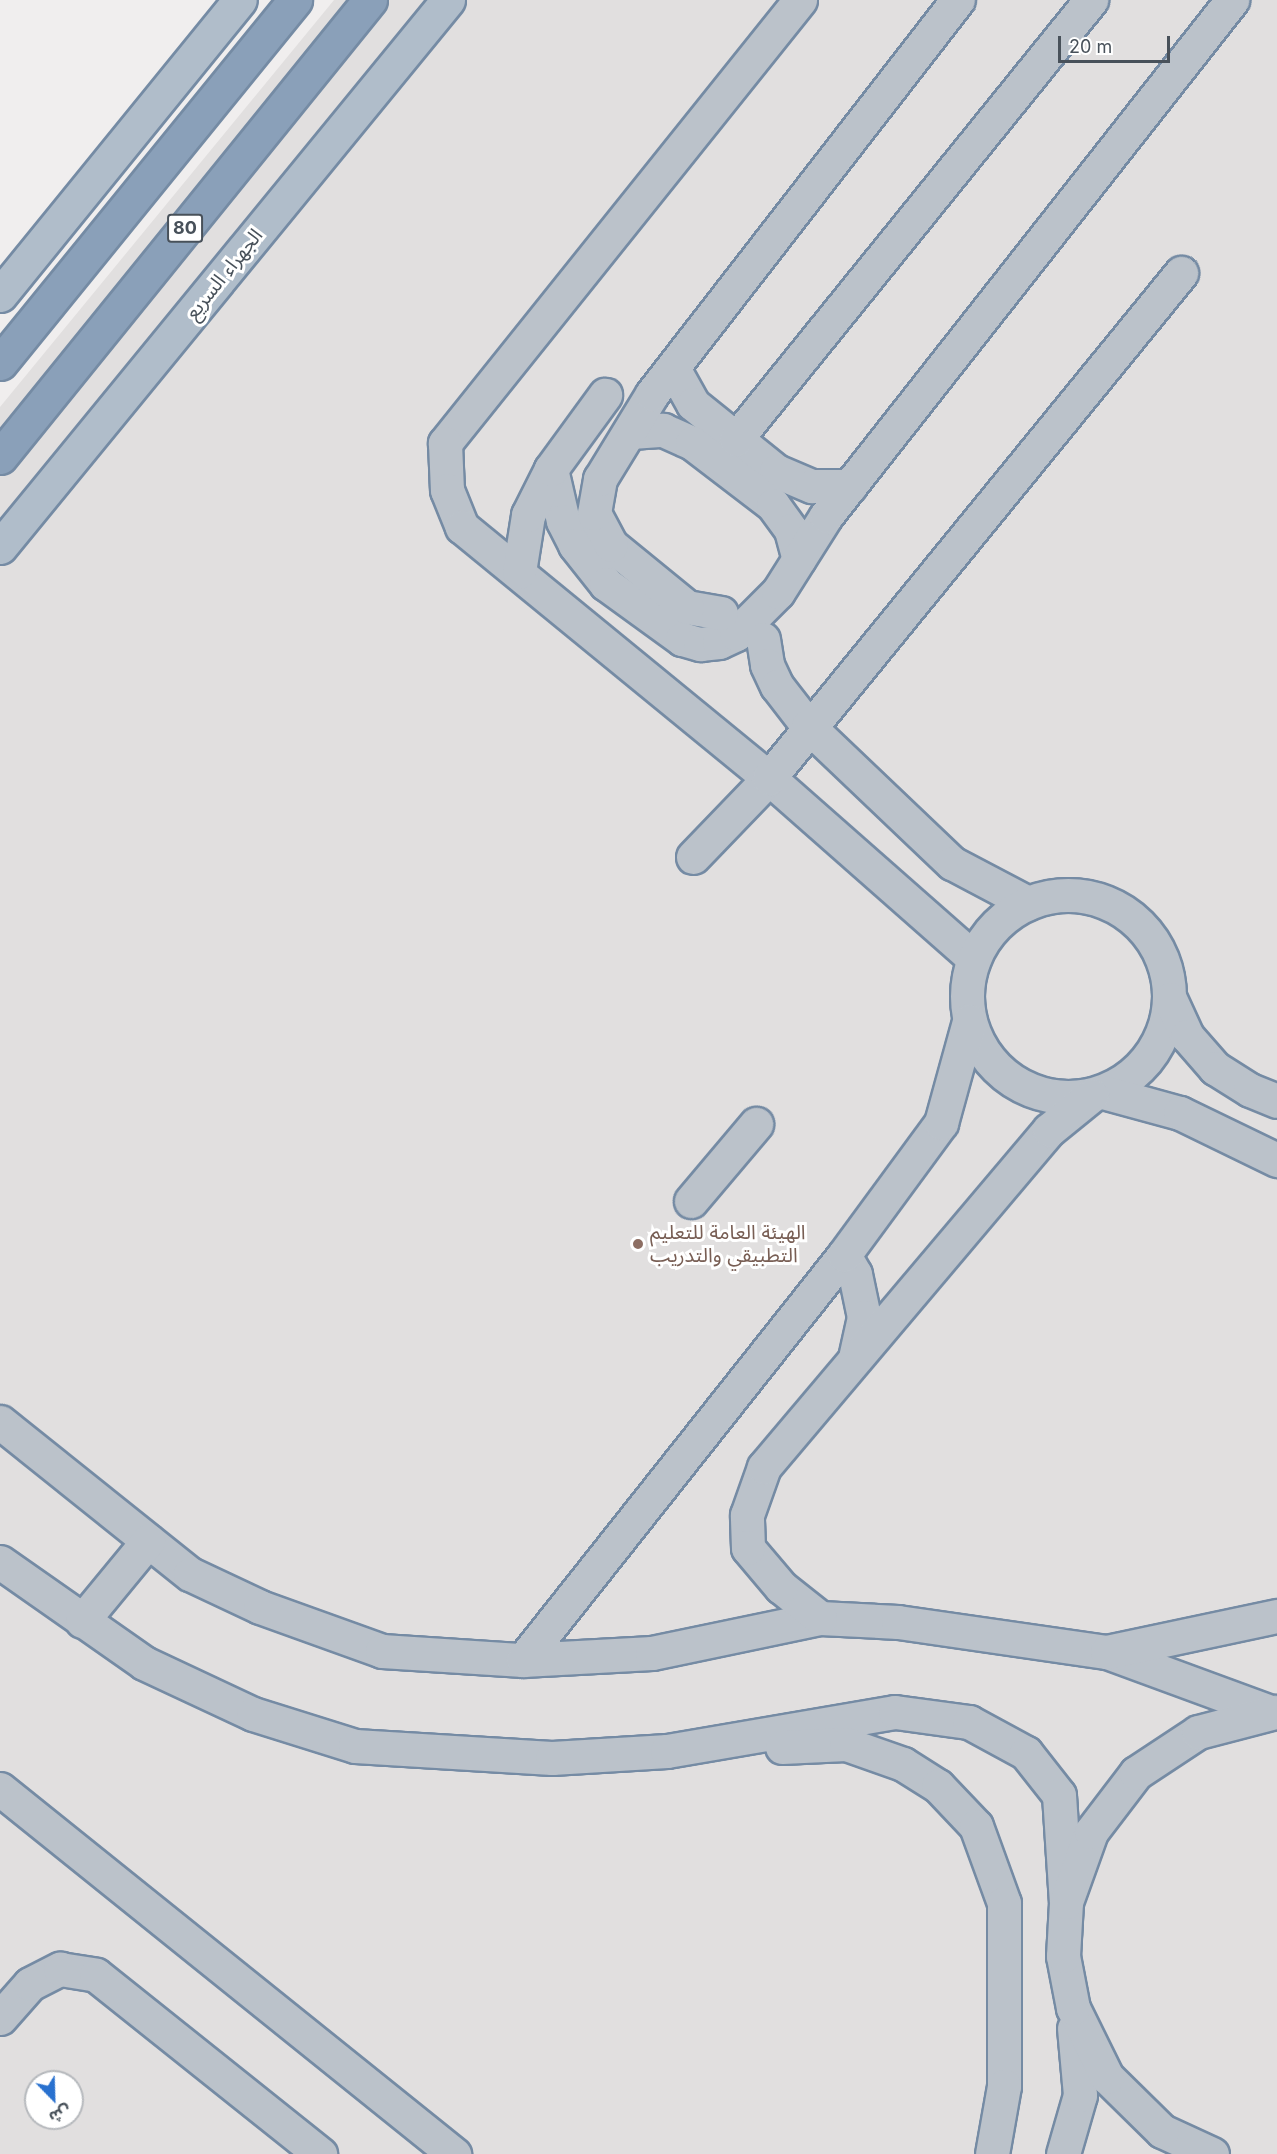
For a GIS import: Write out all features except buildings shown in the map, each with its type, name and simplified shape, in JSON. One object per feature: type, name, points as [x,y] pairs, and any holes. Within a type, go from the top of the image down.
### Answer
[{"type":"highway","points":[[0,363],[295,0]]},
{"type":"highway","name":"80","points":[[0,457],[370,0]]},
{"type":"main road","name":"الجهراء السريع","points":[[0,547],[448,0]]},
{"type":"main road","points":[[0,295],[236,2]]},
{"type":"street","points":[[800,0],[445,443],[447,490],[462,527],[769,778],[974,959]]},
{"type":"street","points":[[721,613],[687,607],[611,545],[598,525],[595,496],[600,480],[673,368],[958,0]]},
{"type":"street","points":[[736,440],[1091,0]]},
{"type":"street","points":[[551,469],[562,521],[589,566],[606,584],[682,639],[700,644],[719,642],[736,634],[777,592],[850,486],[1232,0]]},
{"type":"street","points":[[693,857],[769,778],[808,726],[1181,273]]},
{"type":"street","points":[[673,368],[693,404],[736,440],[793,480],[812,486],[850,486]]},
{"type":"street","points":[[519,572],[528,515],[551,469],[605,395]]},
{"type":"street","points":[[631,432],[663,430],[692,442],[773,505],[791,530],[799,559]]},
{"type":"street","points":[[763,639],[767,665],[777,686],[808,726],[952,863],[1028,903]]},
{"type":"street","points":[[523,1660],[844,1255],[941,1123],[969,1021],[967,990],[974,959],[995,926],[1028,903],[1060,896],[1094,898],[1125,912],[1149,936],[1165,966],[1170,999],[1187,1036],[1215,1068],[1250,1090],[1277,1101]]},
{"type":"street","points":[[820,1618],[781,1587],[748,1548],[747,1515],[764,1467],[1049,1130],[1097,1093],[1129,1077],[1150,1055],[1164,1028],[1170,999]]},
{"type":"street","points":[[969,1021],[982,1050],[1003,1074],[1029,1090],[1060,1097],[1097,1093],[1180,1113],[1277,1160]]},
{"type":"street","points":[[691,1201],[756,1124]]},
{"type":"street","points":[[844,1255],[855,1274],[864,1317],[855,1359]]},
{"type":"street","points":[[0,1422],[190,1574],[261,1608],[382,1651],[523,1660],[652,1653],[820,1618],[898,1622],[1107,1652],[1274,1712]]},
{"type":"street","points":[[82,1621],[148,1541]]},
{"type":"street","points":[[0,1562],[144,1663],[253,1714],[355,1746],[552,1758],[667,1750],[846,1744],[903,1764],[938,1786],[976,1826],[1004,1903],[1004,2086],[992,2154]]},
{"type":"street","points":[[1107,1652],[1277,1616]]},
{"type":"street","points":[[667,1750],[895,1712],[969,1722],[1026,1753],[1059,1795],[1066,1902],[1063,1956],[1073,2008],[1080,2095],[1063,2154]]},
{"type":"street","points":[[1066,1902],[1091,1832],[1136,1773],[1198,1732],[1274,1712]]},
{"type":"street","points":[[0,1790],[454,2154]]},
{"type":"street","points":[[0,2018],[30,1984],[60,1969],[96,1975],[320,2154]]},
{"type":"street","points":[[1073,2008],[1107,2077],[1162,2131],[1212,2154]]},
{"type":"shaded area","name":"الهيئة العامة للتعليم التطبيقي والتدريب","points":[[334,0],[1277,0],[1277,2154],[0,2154],[0,407]]},
{"type":"place","name":"الهيئة العامة للتعليم التطبيقي والتدريب","points":[[638,1244]]}]
